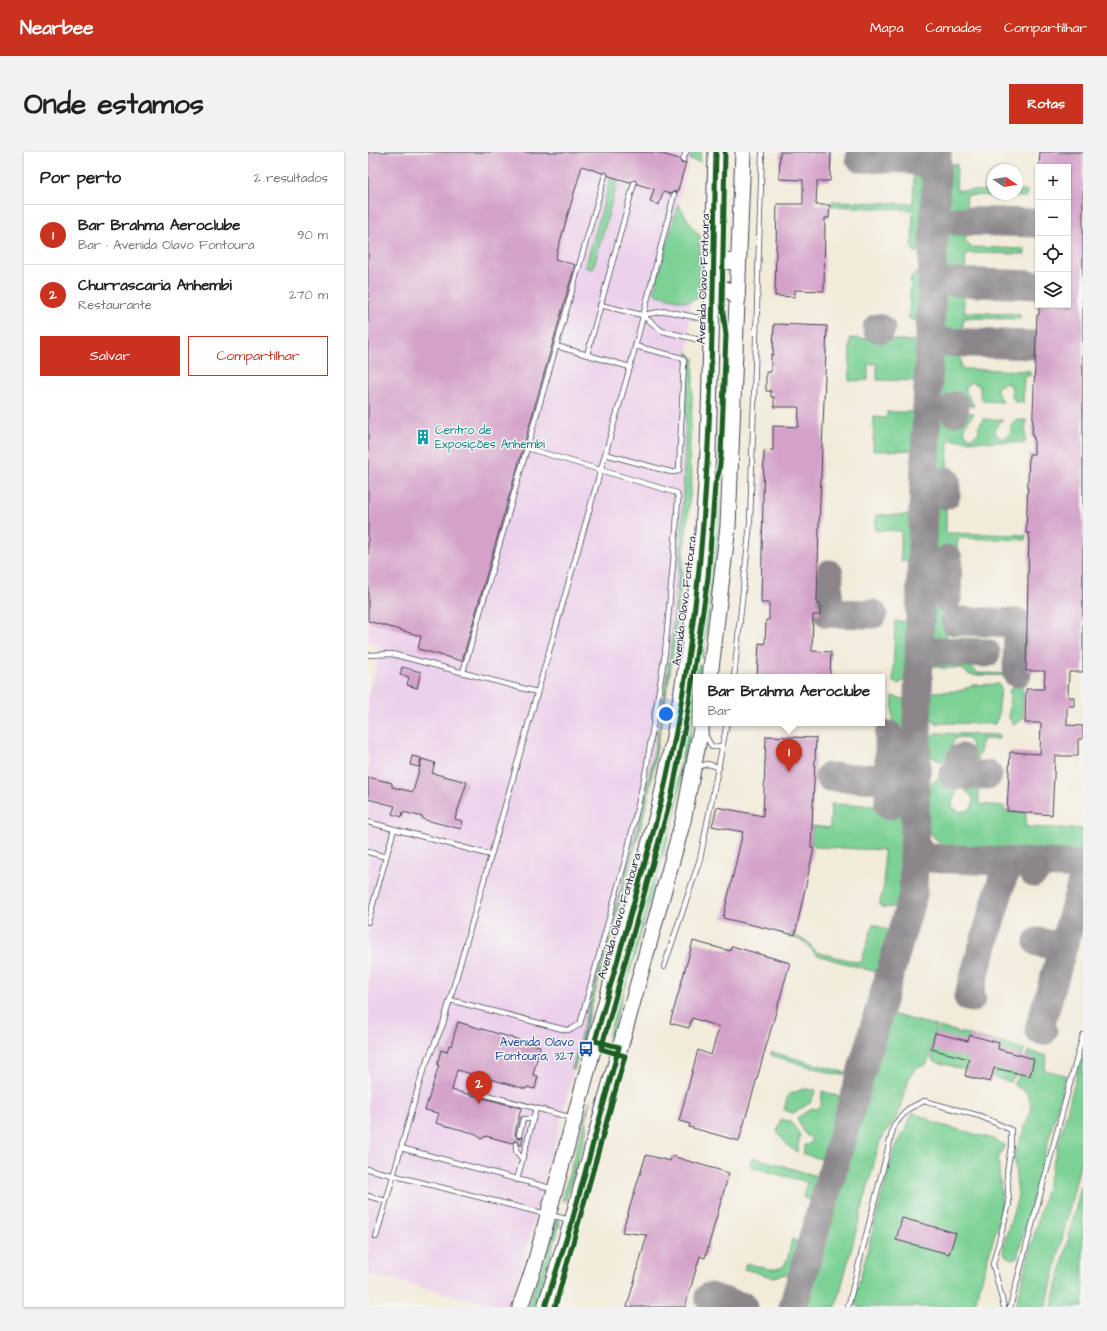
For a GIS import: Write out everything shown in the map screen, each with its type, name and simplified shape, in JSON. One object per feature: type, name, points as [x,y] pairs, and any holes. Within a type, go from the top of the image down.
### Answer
[{"type":"main road","name":"Avenida Olavo Fontoura","points":[[520,1307],[529,1282],[555,1190],[659,808],[674,737],[689,649],[703,532],[708,451],[716,152]]},
{"type":"main road","points":[[710,674],[728,526],[743,152]]},
{"type":"main road","points":[[713,248],[719,258],[723,261],[734,261],[739,258]]},
{"type":"main road","points":[[713,293],[720,288],[723,288],[727,289],[738,298]]},
{"type":"main road","points":[[545,1307],[572,1221],[683,821],[702,726]]},
{"type":"main road","points":[[588,1068],[592,1073],[600,1077],[611,1076]]},
{"type":"main road","points":[[580,1098],[594,1098],[603,1107]]},
{"type":"lane","points":[[684,160],[686,152]]},
{"type":"lane","points":[[734,674],[750,523],[762,152]]},
{"type":"lane","points":[[463,672],[605,175]]},
{"type":"lane","points":[[587,355],[634,183]]},
{"type":"lane","points":[[376,1237],[422,1076],[441,1031],[450,1000],[630,368],[642,315],[674,195]]},
{"type":"lane","points":[[600,305],[642,315],[666,311],[712,320]]},
{"type":"lane","points":[[642,315],[662,331],[711,343]]},
{"type":"lane","points":[[556,346],[630,368]]},
{"type":"lane","points":[[605,454],[671,472],[679,470],[684,361],[680,358],[635,346]]},
{"type":"lane","points":[[450,1000],[566,1030],[576,1027],[583,1017],[626,857],[646,770],[665,653],[678,498],[675,491],[527,448]]},
{"type":"lane","points":[[368,655],[392,654],[537,692]]},
{"type":"lane","points":[[703,726],[705,735],[712,746],[722,746]]},
{"type":"lane","points":[[664,967],[700,859],[726,726]]},
{"type":"lane","points":[[693,773],[703,764],[709,763],[719,768]]},
{"type":"lane","points":[[368,822],[491,855]]},
{"type":"lane","points":[[368,922],[394,829]]},
{"type":"lane","points":[[368,852],[386,857]]},
{"type":"lane","points":[[1010,1307],[1083,1035]]},
{"type":"lane","points":[[471,1091],[575,1118]]},
{"type":"lane","points":[[848,1307],[894,1125],[908,1109],[924,1101],[980,1116],[1011,1130],[1011,1147],[1007,1172],[1009,1204],[994,1264],[1004,1307]]},
{"type":"lane","points":[[517,1180],[536,1108]]},
{"type":"lane","points":[[519,1135],[523,1119],[533,1119]]},
{"type":"lane","points":[[516,1144],[516,1151],[522,1159]]},
{"type":"lane","points":[[401,1148],[555,1190]]},
{"type":"lane","points":[[368,1168],[572,1221]]},
{"type":"lane","points":[[368,1196],[386,1201]]},
{"type":"shaded area","points":[[368,152],[692,152],[678,204],[693,228],[681,549],[670,655],[643,807],[572,1069],[574,1070],[511,1307],[503,1307],[368,1274],[368,696],[382,646],[368,642]]},
{"type":"green space","points":[[692,152],[701,152],[700,162],[690,160]]},
{"type":"green space","points":[[943,164],[957,164],[956,190],[987,191],[987,196],[967,195],[966,209],[963,214],[951,215],[941,209]]},
{"type":"green space","points":[[923,171],[928,177],[925,250],[923,252],[915,252],[912,247],[913,210],[832,206],[832,201],[913,204],[914,173]]},
{"type":"green space","points":[[611,178],[618,180],[593,269],[585,267]]},
{"type":"green space","points":[[1023,191],[1027,191],[1027,197],[1023,197]]},
{"type":"green space","points":[[678,204],[693,228],[700,235],[699,295],[697,299],[686,302],[657,295],[654,291]]},
{"type":"green space","points":[[946,226],[964,228],[967,232],[965,241],[971,247],[1025,249],[1025,254],[966,253],[965,269],[963,271],[945,272],[940,268],[941,232]]},
{"type":"green space","points":[[915,274],[922,275],[924,277],[922,316],[916,321],[909,318],[911,277]]},
{"type":"green space","points":[[945,292],[964,295],[964,312],[1020,314],[1020,319],[964,318],[962,331],[947,333],[939,328],[940,296]]},
{"type":"green space","points":[[850,338],[920,341],[919,381],[877,380],[877,364],[868,364],[868,380],[849,381]]},
{"type":"green space","points":[[688,352],[694,358],[689,463],[692,477],[673,655],[646,807],[574,1070],[572,1069],[643,807],[660,723],[670,655],[681,549]]},
{"type":"green space","points":[[944,353],[957,353],[960,355],[962,369],[1030,371],[1030,376],[1024,376],[1023,403],[1015,402],[1012,396],[1012,388],[1006,383],[998,386],[997,389],[997,393],[1003,402],[984,401],[980,395],[980,386],[972,382],[966,386],[965,390],[974,406],[939,405],[936,400],[937,360],[938,357]]},
{"type":"green space","points":[[887,412],[912,412],[917,414],[917,445],[915,450],[873,451],[874,417],[887,418]]},
{"type":"green space","points":[[939,412],[974,413],[964,427],[965,434],[971,438],[978,434],[979,426],[983,419],[1003,420],[995,430],[997,436],[1002,438],[1010,435],[1011,426],[1015,420],[1026,420],[1025,443],[948,440],[947,474],[942,478],[938,478],[934,474],[934,432],[936,416]]},
{"type":"green space","points":[[718,484],[720,525],[703,658],[698,657],[710,578]]},
{"type":"green space","points":[[941,497],[946,498],[946,533],[1026,535],[1025,540],[958,538],[957,550],[954,557],[948,559],[939,558],[933,550],[933,503],[934,500]]},
{"type":"green space","points":[[876,515],[911,515],[910,561],[901,561],[901,531],[875,530]]},
{"type":"green space","points":[[945,597],[953,601],[955,607],[954,626],[947,626],[946,643],[938,642],[931,636],[932,603],[935,599]]},
{"type":"green space","points":[[895,621],[908,622],[907,679],[898,684],[893,682]]},
{"type":"green space","points":[[943,659],[953,662],[955,667],[972,667],[977,673],[1025,674],[1025,676],[970,675],[960,668],[942,668],[930,665],[934,661]]},
{"type":"green space","points":[[697,665],[702,665],[700,674],[696,674]]},
{"type":"green space","points":[[998,684],[1001,687],[998,717],[995,724],[937,723],[930,719],[929,694],[933,692],[960,691],[973,685]]},
{"type":"green space","points":[[1013,686],[1021,686],[1023,690],[1023,719],[1016,724],[1013,724],[1009,718],[1010,689]]},
{"type":"green space","points":[[693,689],[693,719],[675,814],[611,1037],[608,1036],[670,813],[683,750]]},
{"type":"green space","points":[[893,696],[906,700],[906,734],[892,734]]},
{"type":"green space","points":[[936,733],[999,735],[999,739],[982,739],[979,755],[975,761],[968,763],[966,757],[970,754],[972,746],[971,743],[965,738],[956,738],[952,744],[951,750],[957,757],[956,762],[943,762],[930,756],[928,738]]},
{"type":"green space","points":[[937,778],[956,779],[957,790],[952,804],[955,809],[960,812],[970,810],[973,803],[972,796],[966,791],[967,778],[977,785],[979,792],[979,804],[1004,806],[1004,811],[1026,813],[1026,827],[1083,829],[1083,852],[954,847],[943,844],[935,839],[931,833],[928,826],[927,817],[927,789]]},
{"type":"green space","points":[[831,804],[905,806],[903,886],[899,906],[884,908],[879,905],[884,886],[884,850],[815,847],[816,845],[811,844],[812,826],[830,828]]},
{"type":"green space","points":[[873,924],[891,932],[879,973],[816,955],[805,942],[789,936],[790,934],[807,941],[816,952],[861,963]]},
{"type":"green space","points":[[891,1014],[937,1026],[927,1064],[918,1067],[912,1073],[908,1081],[897,1117],[880,1141],[836,1307],[805,1307]]},
{"type":"green space","points":[[939,1027],[1024,1049],[1018,1072],[1010,1082],[933,1061],[931,1058]]},
{"type":"green space","points":[[1028,1051],[1047,1056],[1044,1070],[1066,1075],[1017,1258],[1011,1259],[1003,1253],[1004,1244],[1018,1196],[1014,1156],[1032,1108],[1027,1093],[1013,1084],[1023,1070]]},
{"type":"green space","points":[[1083,1051],[1083,1152],[1046,1307],[1015,1307]]},
{"type":"green space","points":[[772,1052],[847,1073],[837,1075],[771,1055]]},
{"type":"green space","points":[[803,1089],[816,1090],[810,1103],[793,1113],[784,1110],[788,1095]]},
{"type":"green space","points":[[822,1091],[843,1098],[825,1160],[803,1154],[805,1145],[810,1144],[812,1139],[805,1134],[797,1118],[812,1108],[816,1109],[821,1107]]},
{"type":"green space","points":[[590,1100],[586,1121],[586,1133],[566,1200],[563,1202],[562,1199]]},
{"type":"green space","points":[[912,1113],[927,1118],[934,1123],[993,1139],[1005,1145],[998,1159],[1002,1203],[1001,1212],[974,1307],[857,1307],[854,1301],[894,1150],[907,1127]]},
{"type":"green space","points":[[781,1119],[791,1122],[800,1135],[797,1152],[789,1147],[777,1132]]},
{"type":"green space","points":[[753,1157],[820,1177],[813,1200],[803,1198],[807,1182],[750,1167]]},
{"type":"green space","points":[[1083,1178],[1083,1307],[1052,1307]]},
{"type":"green space","points":[[557,1219],[560,1223],[535,1307],[528,1307]]},
{"type":"green space","points":[[792,1239],[798,1242],[799,1248],[791,1273],[772,1277],[744,1269],[746,1263],[772,1269],[782,1267],[788,1258]]},
{"type":"building","name":"Centro de Exposições Anhembi","points":[[368,152],[656,152],[679,159],[682,164],[686,162],[677,193],[675,191],[670,194],[663,192],[659,205],[650,202],[654,189],[637,184],[635,180],[630,182],[609,176],[606,172],[602,173],[582,166],[555,259],[575,265],[462,661],[418,649],[421,636],[368,621]]},
{"type":"building","points":[[780,152],[831,152],[830,181],[817,181],[816,205],[830,205],[829,218],[825,218],[824,291],[795,290],[795,297],[775,296],[777,204],[803,204],[803,180],[779,179]]},
{"type":"building","points":[[1040,152],[1083,152],[1083,672],[1069,672],[1068,697],[1074,697],[1074,706],[1067,706],[1067,725],[1083,726],[1083,739],[1078,739],[1078,756],[1055,756],[1052,815],[1007,811],[1010,752],[1040,754],[1041,723],[1025,723],[1026,689],[1044,689],[1045,671],[1026,671],[1029,533],[1026,533],[1029,454],[1034,454],[1034,437],[1032,437],[1037,315],[1039,315],[1039,308],[1071,308],[1071,164],[1039,164]]},
{"type":"building","points":[[774,324],[827,326],[817,604],[820,604],[820,615],[813,615],[812,651],[831,652],[830,674],[757,674],[759,643],[765,644],[766,620],[769,620],[769,603],[761,603],[764,451],[773,450],[773,426],[798,427],[799,407],[774,407],[774,397],[771,397],[771,391],[766,391],[766,372],[771,372],[771,354],[773,355]]},
{"type":"building","points":[[402,667],[421,672],[417,688],[407,685],[409,677],[400,675]]},
{"type":"building","points":[[766,736],[816,738],[811,848],[814,848],[795,935],[723,918],[743,832],[712,826],[717,807],[763,816]]},
{"type":"building","points":[[412,756],[421,758],[419,767],[410,765]]},
{"type":"building","points":[[422,759],[435,763],[432,773],[467,782],[455,819],[463,821],[461,829],[422,819],[423,817],[403,812],[402,817],[392,814],[395,806],[368,799],[368,777],[392,783],[392,787],[413,792]]},
{"type":"building","points":[[693,941],[730,951],[732,946],[790,963],[739,1141],[689,1127],[690,1124],[679,1121],[698,1050],[711,1055],[719,1027],[692,1018],[689,1028],[670,1023]]},
{"type":"building","points":[[458,1022],[540,1046],[533,1075],[538,1076],[535,1089],[527,1087],[526,1089],[457,1070],[452,1090],[521,1108],[515,1134],[518,1139],[523,1136],[521,1146],[516,1140],[512,1143],[486,1136],[481,1139],[477,1134],[436,1123],[439,1113],[425,1110],[439,1065],[437,1065],[441,1050],[447,1052],[449,1045],[451,1046]]},
{"type":"building","points":[[935,1033],[968,1041],[970,1035],[999,1043],[998,1049],[1034,1059],[1030,1076],[994,1068],[990,1082],[965,1076],[969,1059],[931,1049]]},
{"type":"building","points":[[646,1155],[670,1161],[672,1156],[729,1173],[705,1258],[700,1256],[685,1307],[627,1307],[647,1235],[622,1232]]},
{"type":"building","points":[[902,1218],[956,1233],[949,1254],[896,1240]]},
{"type":"taxiway","points":[[793,1307],[913,894],[922,539],[937,152]]},
{"type":"taxiway","points":[[860,158],[907,159],[928,165]]},
{"type":"taxiway","points":[[955,221],[1035,223]]},
{"type":"taxiway","points":[[953,282],[1035,285]]},
{"type":"taxiway","points":[[877,328],[881,329]]},
{"type":"taxiway","points":[[938,342],[1036,345]]},
{"type":"taxiway","points":[[954,412],[955,406]]},
{"type":"taxiway","points":[[946,481],[946,495]]},
{"type":"taxiway","points":[[947,598],[948,559]]},
{"type":"taxiway","points":[[829,574],[828,613],[873,614]]},
{"type":"taxiway","points":[[955,621],[1018,623],[1017,673]]},
{"type":"taxiway","points":[[938,651],[986,653]]},
{"type":"taxiway","points":[[889,735],[889,805]]},
{"type":"taxiway","points":[[961,758],[959,769],[953,775],[988,775]]},
{"type":"taxiway","points":[[829,777],[889,779]]},
{"type":"taxiway","points":[[915,844],[922,854],[930,858],[1083,865]]},
{"type":"taxiway","points":[[972,998],[968,997],[1004,874],[1007,870],[1020,863],[1029,864],[1034,873],[1039,867],[1050,863]]},
{"type":"taxiway","points":[[1043,1031],[1039,1030],[1083,879]]},
{"type":"taxiway","points":[[1038,942],[1047,944]]},
{"type":"taxiway","points":[[709,1297],[744,1307]]},
{"type":"cycle path","points":[[545,1307],[572,1221],[619,1047],[595,1041],[659,810],[680,712],[694,614],[705,499],[711,383],[716,152]]},
{"type":"cycle path","points":[[693,674],[708,578],[715,485],[719,472],[721,455],[726,335],[722,304],[725,152]]},
{"type":"cycle path","points":[[555,1307],[625,1056],[601,1049],[672,794],[693,676]]},
{"type":"place","name":"Centro de Exposições Anhembi","points":[[423,437]]},
{"type":"place","name":"Bar Brahma Aeroclube","points":[[789,772]]},
{"type":"place","name":"Avenida Olavo Fontoura, 327","points":[[586,1049]]},
{"type":"place","name":"Churrascaria Anhembi","points":[[479,1104]]}]
